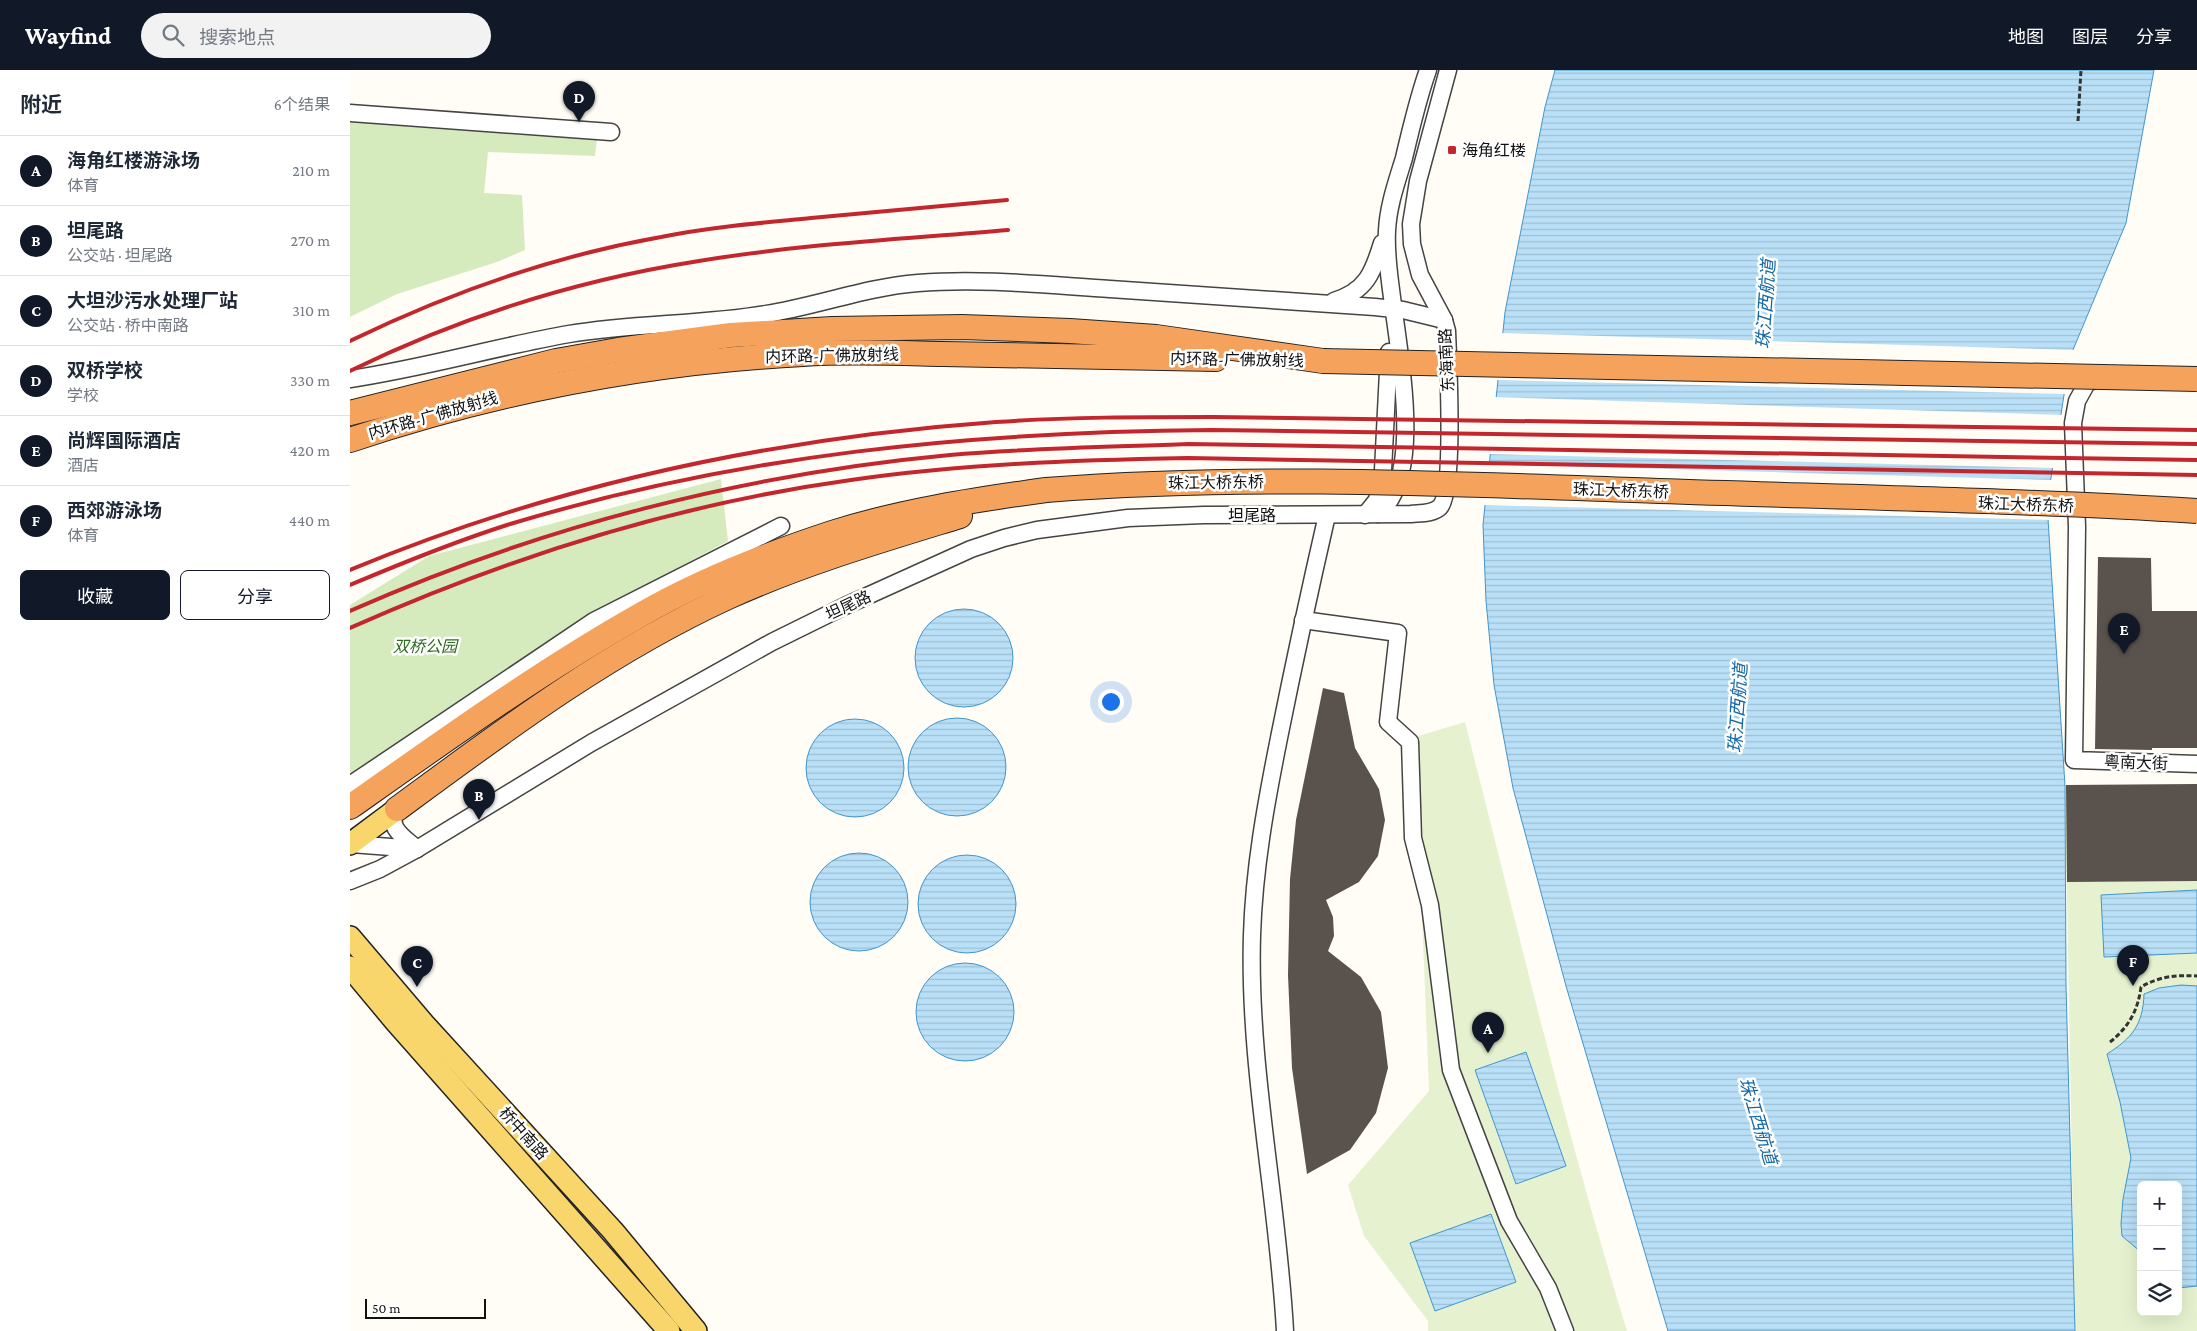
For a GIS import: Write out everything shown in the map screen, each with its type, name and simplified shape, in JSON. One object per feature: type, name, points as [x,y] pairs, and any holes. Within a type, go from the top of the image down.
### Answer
[{"type":"highway","points":[[350,413],[556,361],[681,340],[731,335],[871,328],[962,327],[1080,331],[1156,337],[1323,361],[2197,379]]},
{"type":"highway","name":"内环路-广佛放射线","points":[[350,440],[401,422],[517,392],[582,379],[693,363],[747,358],[868,353],[1323,361]]},
{"type":"highway","points":[[2089,378],[2197,385]]},
{"type":"highway","name":"珠江大桥东桥","points":[[1046,490],[1170,482],[1336,482],[1470,485],[2197,511]]},
{"type":"highway","points":[[397,808],[598,666],[640,642],[729,597],[804,566],[856,548],[1046,490]]},
{"type":"highway","points":[[350,807],[558,665],[644,613],[701,585],[795,546],[834,533],[936,507],[1046,490]]},
{"type":"highway","points":[[2149,508],[2197,506]]},
{"type":"main road","points":[[350,844],[397,808]]},
{"type":"main road","name":"桥中南路","points":[[350,937],[424,1024],[613,1231],[696,1331]]},
{"type":"main road","name":"桥中南路","points":[[350,967],[395,1021],[669,1331]]},
{"type":"street","points":[[1327,303],[1355,293],[1371,274],[1387,230],[1396,186],[1428,70]]},
{"type":"street","name":"东海南路","points":[[1327,515],[1424,513],[1440,507],[1447,488],[1448,354],[1444,320],[1420,275],[1412,244],[1411,224],[1418,181],[1448,70]]},
{"type":"street","points":[[350,113],[611,132]]},
{"type":"street","points":[[1372,514],[1383,470],[1392,309],[1386,250],[1387,230]]},
{"type":"street","points":[[350,379],[406,370],[570,334],[762,315],[798,309],[884,288],[918,283],[959,282],[1065,286],[1327,303],[1392,309],[1444,320]]},
{"type":"street","name":"粵南大街","points":[[2162,372],[2115,371],[2087,383],[2077,401],[2072,423],[2078,527],[2074,760],[2197,764]]},
{"type":"street","name":"坦尾路","points":[[350,880],[380,869],[417,849],[576,752],[733,663],[846,606],[971,549],[1036,530],[1128,518],[1204,514],[1327,515]]},
{"type":"street","points":[[1285,1331],[1282,1280],[1258,1064],[1253,1003],[1252,935],[1264,812],[1303,620],[1327,515]]},
{"type":"street","points":[[350,785],[594,621],[781,526]]},
{"type":"street","points":[[1303,620],[1398,633],[1388,722],[1410,742],[1413,838],[1430,905],[1452,1070],[1509,1221],[1548,1288],[1565,1331]]},
{"type":"street","points":[[397,808],[393,814],[392,824],[417,849]]},
{"type":"street","points":[[350,844],[417,849]]},
{"type":"path","points":[[2078,122],[2081,70]]},
{"type":"path","points":[[2110,1042],[2120,1034],[2132,1019],[2141,987],[2155,979],[2176,975],[2197,976]]},
{"type":"green space","points":[[350,118],[597,138],[595,156],[488,152],[484,193],[522,195],[525,250],[497,262],[397,294],[350,317]]},
{"type":"green space","name":"双桥公园","points":[[721,479],[728,541],[668,573],[350,785],[350,605],[429,556]]},
{"type":"green space","points":[[1465,722],[1562,1104],[1627,1331],[1428,1331],[1428,1321],[1364,1236],[1348,1185],[1429,1091],[1415,737]]},
{"type":"green space","points":[[2197,784],[2197,1331],[2075,1331],[2065,786]]},
{"type":"water","name":"珠江西航道","points":[[1555,70],[2154,70],[2126,223],[2070,357],[2047,503],[2065,786],[2066,985],[2075,1331],[1668,1331],[1566,986],[1513,788],[1494,685],[1486,601],[1483,525],[1505,312],[1545,107]]},
{"type":"water","points":[[964,609],[983,613],[999,623],[1009,639],[1013,658],[1009,677],[999,693],[983,703],[964,707],[945,703],[929,693],[919,677],[915,658],[919,639],[929,623],[945,613]]},
{"type":"water","points":[[957,718],[976,722],[992,732],[1002,748],[1006,767],[1002,786],[992,802],[976,812],[957,816],[938,812],[922,802],[912,786],[908,767],[912,748],[922,732],[938,722]]},
{"type":"water","points":[[855,719],[874,723],[890,733],[900,749],[904,768],[900,787],[890,803],[874,813],[855,817],[836,813],[820,803],[810,787],[806,768],[810,749],[820,733],[836,723]]},
{"type":"water","points":[[859,853],[878,857],[894,867],[904,883],[908,902],[904,921],[894,937],[878,947],[859,951],[840,947],[824,937],[814,921],[810,902],[814,883],[824,867],[840,857]]},
{"type":"water","points":[[967,855],[986,859],[1002,869],[1012,885],[1016,904],[1012,923],[1002,939],[986,949],[967,953],[948,949],[932,939],[922,923],[918,904],[922,885],[932,869],[948,859]]},
{"type":"water","points":[[2197,890],[2197,953],[2104,957],[2101,895]]},
{"type":"water","points":[[965,963],[984,967],[1000,977],[1010,993],[1014,1012],[1010,1031],[1000,1047],[984,1057],[965,1061],[946,1057],[930,1047],[920,1031],[916,1012],[920,993],[930,977],[946,967]]},
{"type":"water","points":[[2181,985],[2197,986],[2197,1286],[2182,1288],[2182,1181],[2137,1181],[2137,1249],[2122,1236],[2123,1199],[2131,1158],[2120,1102],[2107,1054],[2135,1030],[2141,1014],[2144,994],[2159,988]]},
{"type":"water","points":[[1526,1052],[1566,1166],[1516,1184],[1475,1070]]},
{"type":"water","points":[[1491,1214],[1516,1282],[1435,1311],[1410,1243]]},
{"type":"pier","points":[[1501,333],[2076,350],[2067,394],[1496,380]]},
{"type":"pier","points":[[1494,397],[2064,415],[2055,468],[1488,454]]},
{"type":"pier","points":[[1487,464],[2054,480],[2050,503],[2051,520],[1482,505]]},
{"type":"building","points":[[2098,557],[2151,558],[2152,611],[2197,611],[2197,748],[2152,748],[2152,750],[2095,749]]},
{"type":"building","points":[[1323,688],[1344,693],[1355,748],[1379,789],[1385,820],[1378,856],[1359,882],[1326,900],[1333,917],[1334,936],[1328,951],[1361,977],[1381,1012],[1388,1068],[1376,1113],[1350,1150],[1307,1174],[1292,1068],[1288,975],[1290,879],[1296,820]]},
{"type":"building","points":[[2197,784],[2197,881],[2067,882],[2066,785]]},
{"type":"railway","points":[[350,341],[425,307],[502,278],[621,245],[736,226],[1007,200]]},
{"type":"railway","points":[[350,371],[477,317],[564,290],[654,269],[776,250],[1008,230]]},
{"type":"railway","points":[[350,570],[428,540],[507,513],[586,490],[667,470],[748,453],[830,440],[913,429],[996,422],[1078,418],[1214,417],[2197,430]]},
{"type":"railway","points":[[350,585],[428,553],[507,525],[681,480],[769,464],[944,442],[1122,432],[1212,430],[2197,444]]},
{"type":"railway","points":[[350,611],[422,581],[495,554],[569,530],[644,509],[719,491],[796,476],[950,455],[1039,449],[1188,444],[2197,460]]},
{"type":"railway","points":[[350,628],[471,578],[595,536],[722,503],[786,490],[935,470],[1103,460],[1188,458],[2197,475]]},
{"type":"place","name":"双桥学校","points":[[579,122]]},
{"type":"place","name":"海角红楼","points":[[1452,150]]},
{"type":"place","name":"尚辉国际酒店","points":[[2124,654]]},
{"type":"place","name":"坦尾路","points":[[479,820]]},
{"type":"place","name":"西郊游泳场","points":[[2133,986]]},
{"type":"place","name":"大坦沙污水处理厂站","points":[[417,987]]},
{"type":"place","name":"海角红楼游泳场","points":[[1488,1053]]}]
